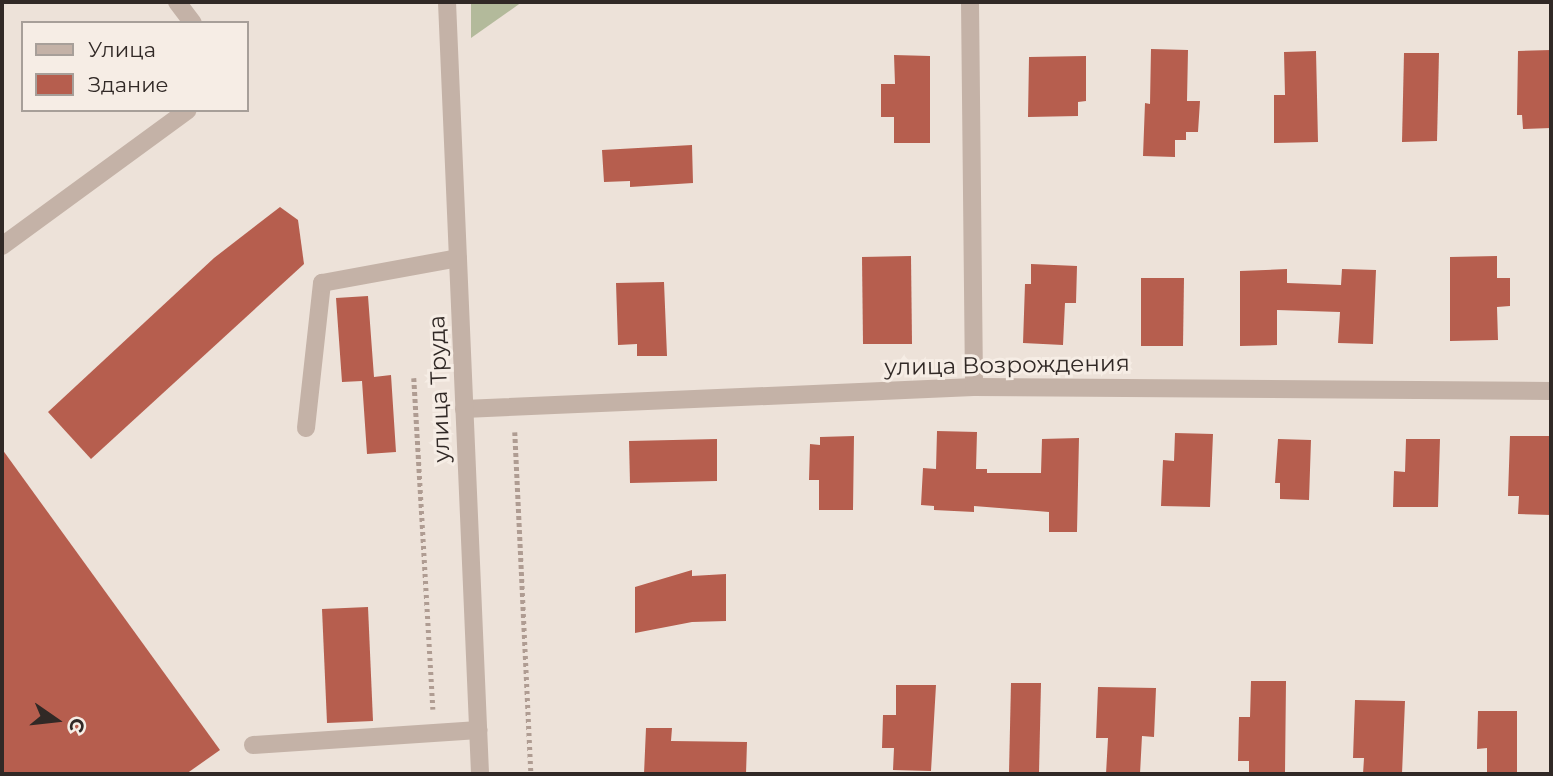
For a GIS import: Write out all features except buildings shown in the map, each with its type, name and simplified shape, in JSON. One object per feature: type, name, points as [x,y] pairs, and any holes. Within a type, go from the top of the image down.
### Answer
[{"type":"street","points":[[177,2],[191,21]]},
{"type":"street","name":"улица Труда","points":[[447,2],[480,774]]},
{"type":"street","points":[[970,2],[974,387]]},
{"type":"street","points":[[2,246],[185,112]]},
{"type":"street","points":[[306,428],[322,283],[458,258]]},
{"type":"street","name":"улица Возрождения","points":[[464,409],[974,387],[1551,391]]},
{"type":"street","points":[[253,745],[479,730]]},
{"type":"path","points":[[414,378],[435,731]]},
{"type":"path","points":[[514,407],[531,774]]},
{"type":"green space","points":[[471,2],[522,2],[471,38]]}]
